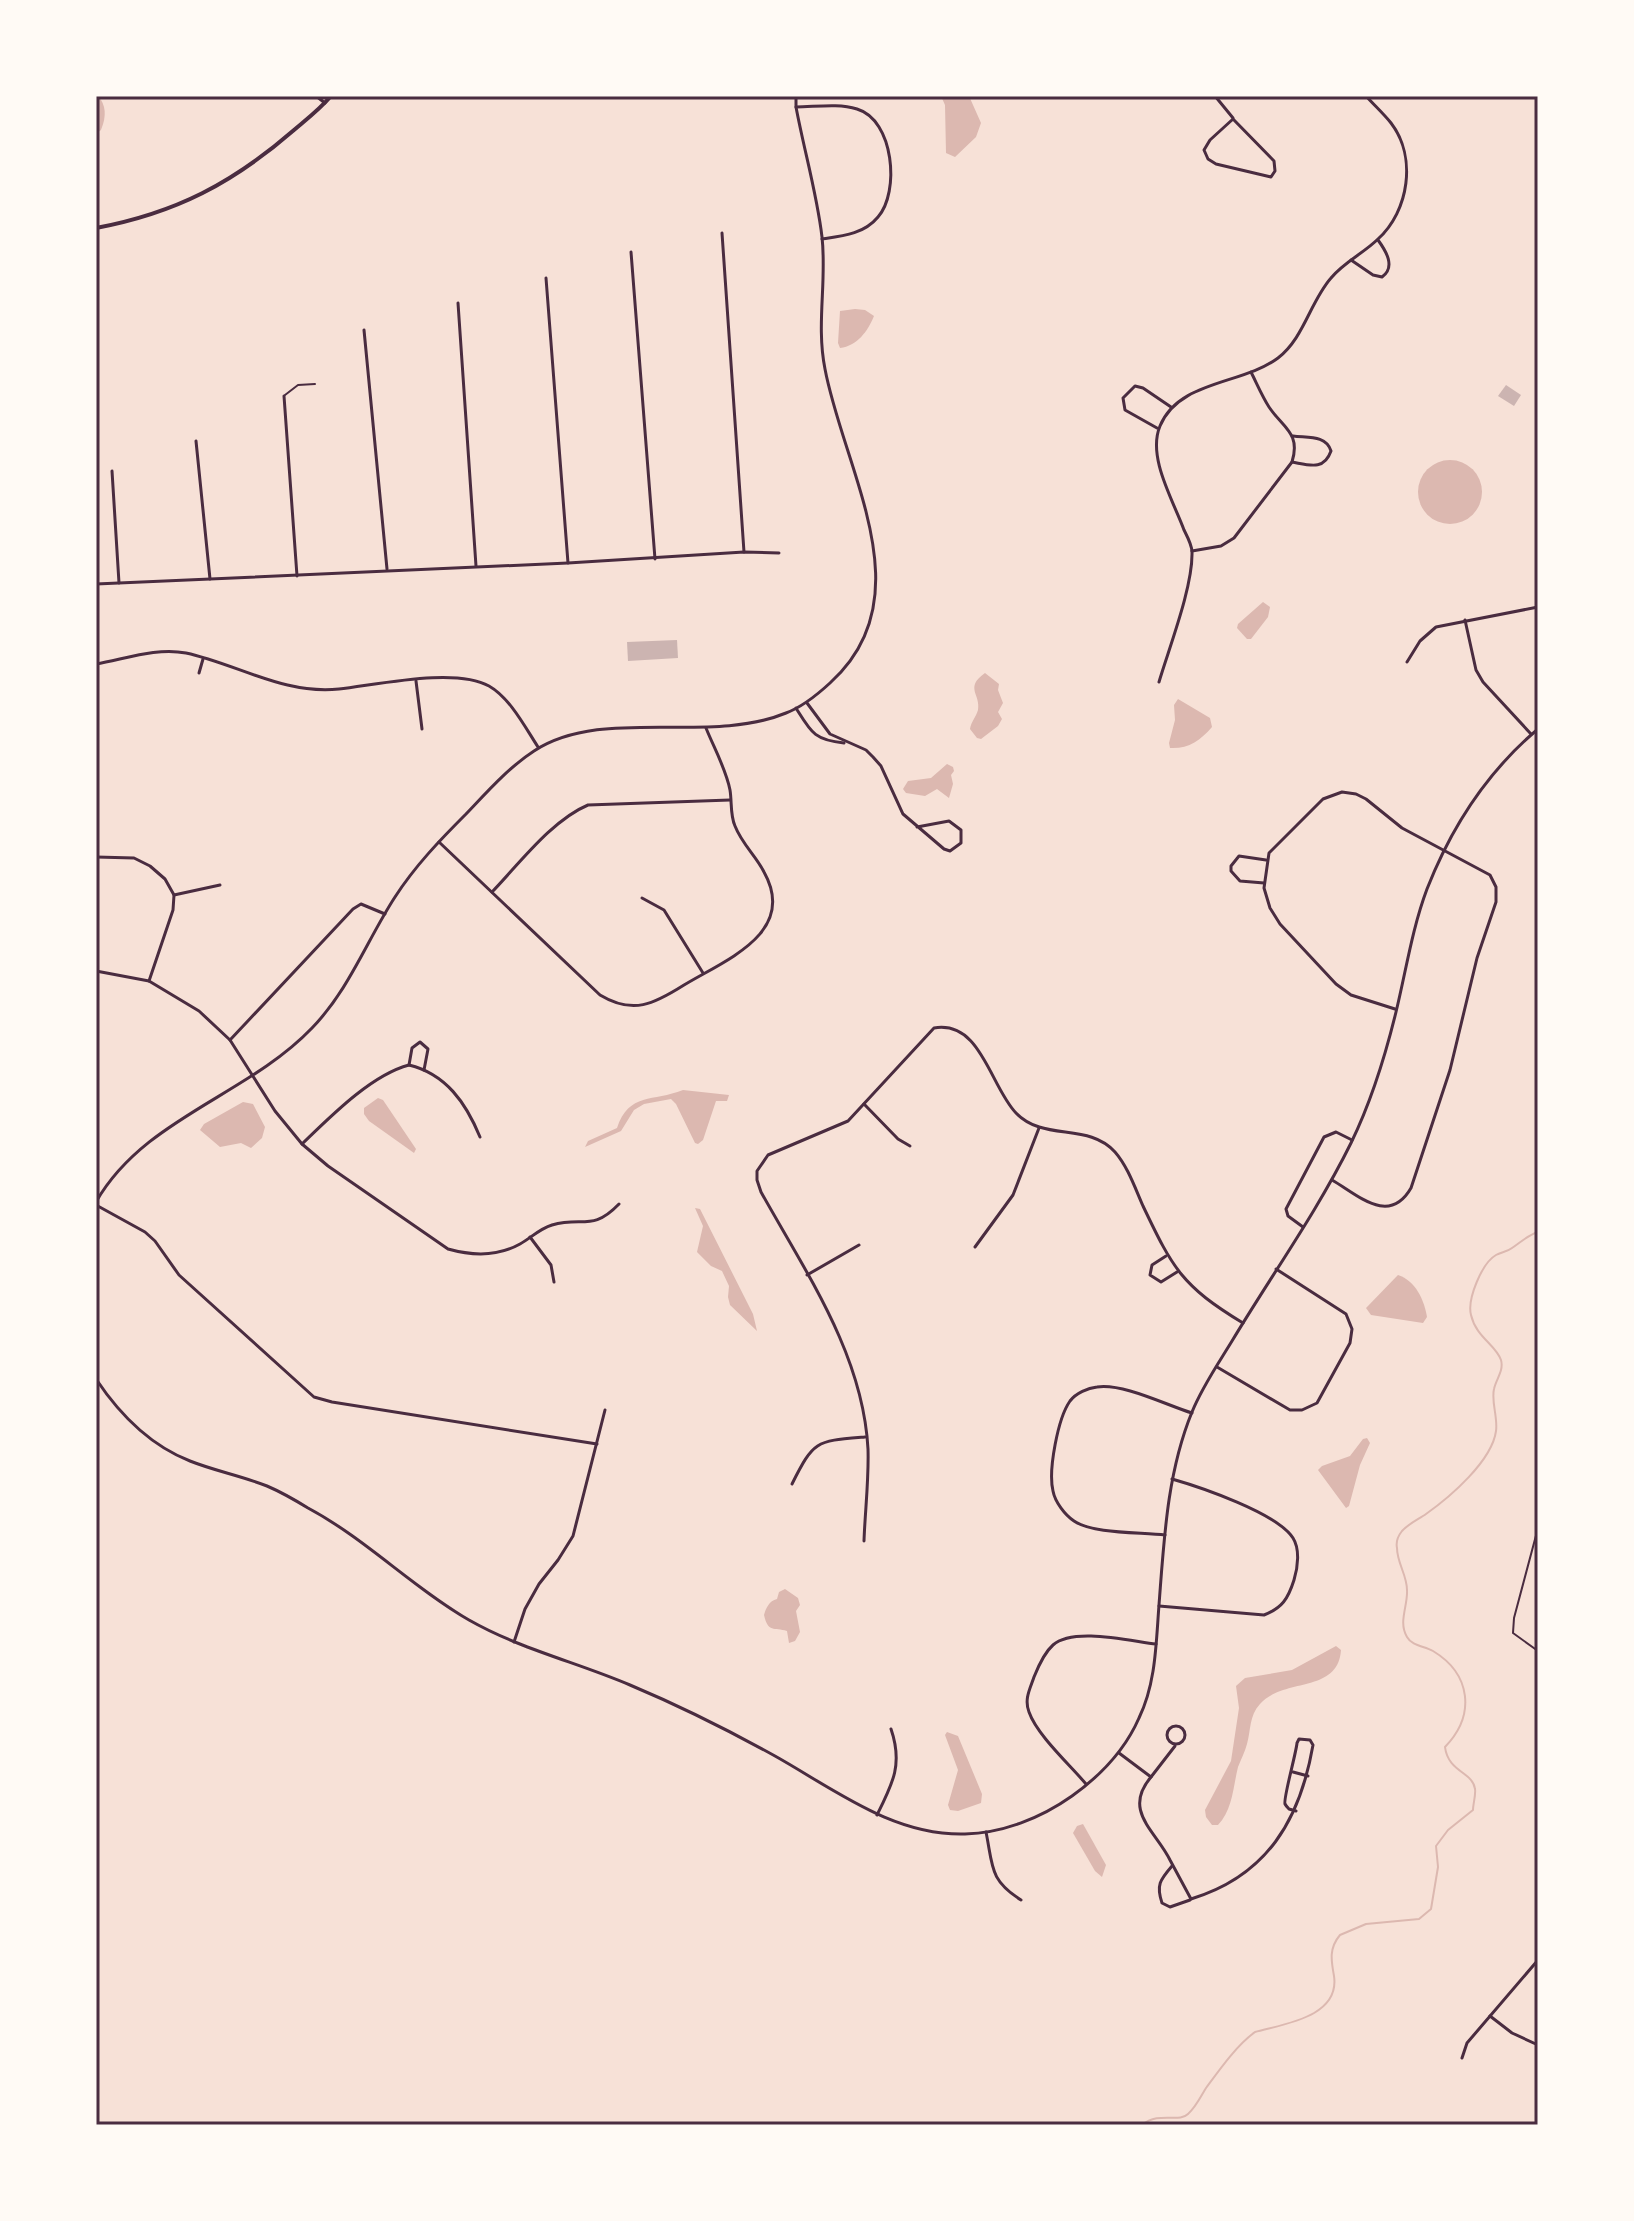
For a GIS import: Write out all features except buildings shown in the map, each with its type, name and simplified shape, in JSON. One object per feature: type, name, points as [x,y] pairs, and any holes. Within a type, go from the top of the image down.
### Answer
[{"type":"main road","points":[[96,228],[153,215],[203,194],[249,168],[331,96]]},
{"type":"street","points":[[316,96],[325,103]]},
{"type":"street","points":[[597,1444],[314,1397],[179,1275],[145,1232],[96,1203],[131,1156],[176,1123],[254,1075],[312,1029],[364,954],[385,914],[420,862],[511,768],[539,748],[572,734],[756,723],[806,702],[843,671],[861,647],[872,621],[877,581],[874,544],[825,370],[820,329],[822,239],[796,96]]},
{"type":"street","points":[[1215,96],[1274,161],[1275,171],[1271,177],[1216,164],[1208,159],[1204,150],[1210,140],[1233,119]]},
{"type":"street","points":[[1159,682],[1185,598],[1192,551],[1157,464],[1158,429],[1171,407],[1184,397],[1277,359],[1291,346],[1332,276],[1378,240],[1396,215],[1406,193],[1407,165],[1402,144],[1392,124],[1366,96]]},
{"type":"street","points":[[796,107],[858,109],[874,122],[886,140],[891,194],[884,209],[877,219],[853,234],[822,239]]},
{"type":"street","points":[[722,233],[744,552]]},
{"type":"street","points":[[1351,260],[1373,275],[1382,277],[1390,266],[1378,240]]},
{"type":"street","points":[[631,252],[655,559]]},
{"type":"street","points":[[546,278],[568,563]]},
{"type":"street","points":[[458,303],[476,566]]},
{"type":"street","points":[[364,330],[387,570]]},
{"type":"street","points":[[1192,551],[1221,546],[1234,538],[1292,462],[1296,449],[1293,436],[1271,410],[1251,372]]},
{"type":"street","points":[[1158,429],[1125,410],[1123,398],[1135,386],[1171,407]]},
{"type":"street","points":[[284,396],[297,576]]},
{"type":"street","points":[[1292,462],[1316,467],[1323,464],[1331,451],[1324,440],[1293,436]]},
{"type":"street","points":[[196,441],[210,579]]},
{"type":"street","points":[[112,471],[119,583]]},
{"type":"street","points":[[96,584],[655,559],[744,552],[779,553]]},
{"type":"street","points":[[1407,662],[1427,632],[1436,627],[1538,607]]},
{"type":"street","points":[[1465,620],[1476,670],[1531,734]]},
{"type":"street","points":[[96,664],[169,651],[307,689],[337,690],[416,680],[469,679],[489,686],[522,721],[539,748]]},
{"type":"street","points":[[199,673],[203,659]]},
{"type":"street","points":[[416,680],[422,729]]},
{"type":"street","points":[[806,702],[830,734],[866,750],[881,766],[903,814],[917,827],[944,849],[950,851],[961,843],[961,830],[949,821],[917,827]]},
{"type":"street","points":[[796,708],[812,733],[819,738],[846,743]]},
{"type":"street","points":[[439,842],[600,995],[614,1003],[643,1006],[753,942],[768,926],[772,907],[771,889],[733,822],[730,788],[706,728]]},
{"type":"street","points":[[96,1379],[111,1402],[133,1426],[156,1444],[189,1461],[267,1487],[315,1511],[471,1622],[690,1711],[877,1815],[919,1830],[962,1834],[1006,1828],[1042,1814],[1087,1785],[1119,1753],[1139,1719],[1149,1691],[1156,1644],[1172,1479],[1192,1413],[1243,1323],[1332,1180],[1352,1140],[1380,1070],[1427,890],[1458,824],[1481,790],[1538,729]]},
{"type":"street","points":[[1332,1180],[1377,1207],[1392,1206],[1404,1200],[1411,1188],[1450,1070],[1477,958],[1496,902],[1496,887],[1490,875],[1402,828],[1366,799],[1342,792],[1323,799],[1269,853],[1264,883],[1270,908],[1280,924],[1336,984],[1351,995],[1396,1009]]},
{"type":"street","points":[[492,892],[561,821],[588,805],[731,800]]},
{"type":"street","points":[[1264,883],[1240,881],[1231,871],[1231,866],[1239,856],[1244,855],[1267,861]]},
{"type":"street","points":[[96,857],[134,858],[165,879],[174,895],[173,910],[149,981]]},
{"type":"street","points":[[174,895],[220,885]]},
{"type":"street","points":[[642,898],[664,910],[703,973]]},
{"type":"street","points":[[230,1040],[353,909],[361,904],[385,914]]},
{"type":"street","points":[[96,971],[149,981],[199,1011],[230,1040],[275,1111],[302,1144],[353,1184],[448,1249],[469,1255],[489,1254],[520,1244],[550,1225],[604,1219],[619,1204]]},
{"type":"street","points":[[864,1541],[866,1437],[852,1364],[761,1192],[757,1171],[768,1155],[848,1121],[934,1028],[953,1028],[971,1040],[1018,1115],[1054,1132],[1086,1134],[1107,1144],[1116,1153],[1177,1272],[1213,1305],[1243,1323]]},
{"type":"street","points":[[409,1065],[412,1048],[420,1042],[428,1049],[424,1070]]},
{"type":"street","points":[[302,1144],[356,1097],[385,1076],[409,1065],[435,1073],[448,1085],[471,1116],[480,1137]]},
{"type":"street","points":[[864,1104],[898,1139],[910,1146]]},
{"type":"street","points":[[975,1247],[1013,1195],[1039,1127]]},
{"type":"street","points":[[1303,1227],[1288,1216],[1286,1209],[1324,1137],[1336,1132],[1352,1140]]},
{"type":"street","points":[[529,1237],[551,1265],[554,1282]]},
{"type":"street","points":[[807,1275],[859,1245]]},
{"type":"street","points":[[1167,1256],[1152,1265],[1150,1275],[1161,1282],[1177,1272]]},
{"type":"street","points":[[1217,1367],[1290,1410],[1302,1410],[1317,1403],[1350,1343],[1352,1329],[1346,1314],[1276,1269]]},
{"type":"street","points":[[1165,1535],[1087,1527],[1073,1520],[1061,1508],[1053,1491],[1058,1435],[1072,1399],[1097,1387],[1114,1387],[1192,1413]]},
{"type":"street","points":[[514,1642],[525,1609],[573,1536],[605,1410]]},
{"type":"street","points":[[792,1484],[811,1450],[820,1443],[866,1437]]},
{"type":"street","points":[[1159,1606],[1264,1615],[1276,1610],[1288,1599],[1296,1575],[1298,1551],[1294,1539],[1285,1529],[1234,1500],[1172,1479]]},
{"type":"street","points":[[1087,1785],[1036,1725],[1029,1712],[1026,1698],[1037,1670],[1052,1645],[1067,1637],[1089,1636],[1156,1644]]},
{"type":"street","points":[[1175,1746],[1168,1739],[1176,1725],[1181,1726],[1185,1735],[1142,1787],[1139,1803],[1142,1817],[1191,1899]]},
{"type":"street","points":[[877,1815],[897,1765],[898,1748],[891,1729]]},
{"type":"street","points":[[1172,1866],[1159,1881],[1158,1888],[1162,1903],[1170,1907],[1217,1892],[1252,1869],[1277,1842],[1296,1811],[1308,1776],[1313,1745],[1310,1740],[1299,1739],[1297,1743],[1285,1803],[1289,1809],[1296,1811]]},
{"type":"street","points":[[1119,1753],[1151,1777]]},
{"type":"street","points":[[1293,1772],[1308,1776]]},
{"type":"street","points":[[986,1832],[995,1875],[1003,1889],[1021,1900]]},
{"type":"street","points":[[1462,2058],[1467,2043],[1538,1960]]},
{"type":"street","points":[[1490,2016],[1512,2033],[1538,2045]]},
{"type":"lane","points":[[284,396],[298,385],[315,384]]},
{"type":"path","points":[[1538,1528],[1514,1618],[1513,1633],[1538,1651]]},
{"type":"shaded area","points":[[941,96],[969,96],[981,123],[976,137],[955,157],[946,153],[945,105]]},
{"type":"shaded area","points":[[865,310],[874,316],[861,337],[840,348],[840,311]]},
{"type":"shaded area","points":[[1444,460],[1456,460],[1473,469],[1480,480],[1480,504],[1473,515],[1456,524],[1444,524],[1432,519],[1423,510],[1418,498],[1418,486],[1423,474],[1432,465]]},
{"type":"shaded area","points":[[1263,602],[1270,607],[1268,617],[1251,639],[1247,639],[1237,628],[1238,624]]},
{"type":"shaded area","points":[[985,673],[999,684],[1003,703],[998,712],[1002,719],[998,726],[981,739],[970,729],[978,710],[975,683]]},
{"type":"shaded area","points":[[1178,699],[1210,718],[1212,727],[1193,743],[1170,748],[1174,705]]},
{"type":"shaded area","points":[[947,764],[954,771],[949,798],[937,789],[925,796],[906,793],[903,789],[908,781],[931,778]]},
{"type":"shaded area","points":[[683,1090],[729,1095],[727,1101],[716,1101],[703,1140],[698,1144],[671,1099],[644,1104],[634,1110],[621,1131],[585,1147],[588,1141],[617,1128],[635,1103]]},
{"type":"shaded area","points":[[378,1098],[383,1100],[416,1149],[414,1153],[369,1121],[364,1114],[364,1108]]},
{"type":"shaded area","points":[[243,1102],[253,1104],[265,1127],[262,1138],[251,1148],[241,1143],[220,1147],[200,1130],[204,1124]]},
{"type":"shaded area","points":[[695,1208],[700,1209],[753,1314],[757,1331],[730,1305],[729,1286],[722,1271],[711,1266],[697,1252],[703,1226]]},
{"type":"shaded area","points":[[1398,1275],[1414,1286],[1421,1298],[1427,1317],[1423,1323],[1371,1315],[1366,1308]]},
{"type":"shaded area","points":[[1367,1438],[1370,1443],[1346,1508],[1318,1470],[1350,1456]]},
{"type":"shaded area","points":[[785,1589],[798,1598],[800,1605],[796,1611],[800,1632],[795,1641],[789,1643],[787,1631],[770,1627],[764,1615],[768,1605]]},
{"type":"shaded area","points":[[1336,1646],[1341,1650],[1338,1664],[1330,1673],[1282,1690],[1256,1709],[1230,1805],[1218,1825],[1212,1825],[1205,1810],[1231,1761],[1239,1708],[1236,1686],[1245,1678],[1292,1670]]},
{"type":"shaded area","points":[[947,1732],[958,1736],[982,1794],[981,1803],[958,1811],[950,1810],[948,1805],[958,1770],[945,1735]]},
{"type":"shaded area","points":[[1083,1824],[1106,1865],[1102,1877],[1095,1871],[1073,1833],[1077,1826]]},
{"type":"waterway","points":[[96,99],[101,113],[98,128]]},
{"type":"waterway","points":[[1142,2125],[1155,2119],[1179,2118],[1188,2114],[1229,2058],[1255,2032],[1294,2022],[1319,2010],[1334,1990],[1332,1954],[1340,1935],[1366,1924],[1419,1919],[1431,1909],[1438,1867],[1436,1846],[1448,1830],[1473,1810],[1475,1789],[1470,1779],[1451,1762],[1445,1747],[1462,1722],[1465,1709],[1462,1683],[1446,1660],[1412,1642],[1404,1631],[1407,1585],[1397,1542],[1404,1528],[1458,1488],[1478,1466],[1493,1442],[1496,1431],[1493,1394],[1502,1364],[1474,1323],[1471,1300],[1481,1273],[1491,1259],[1538,1232]]}]
